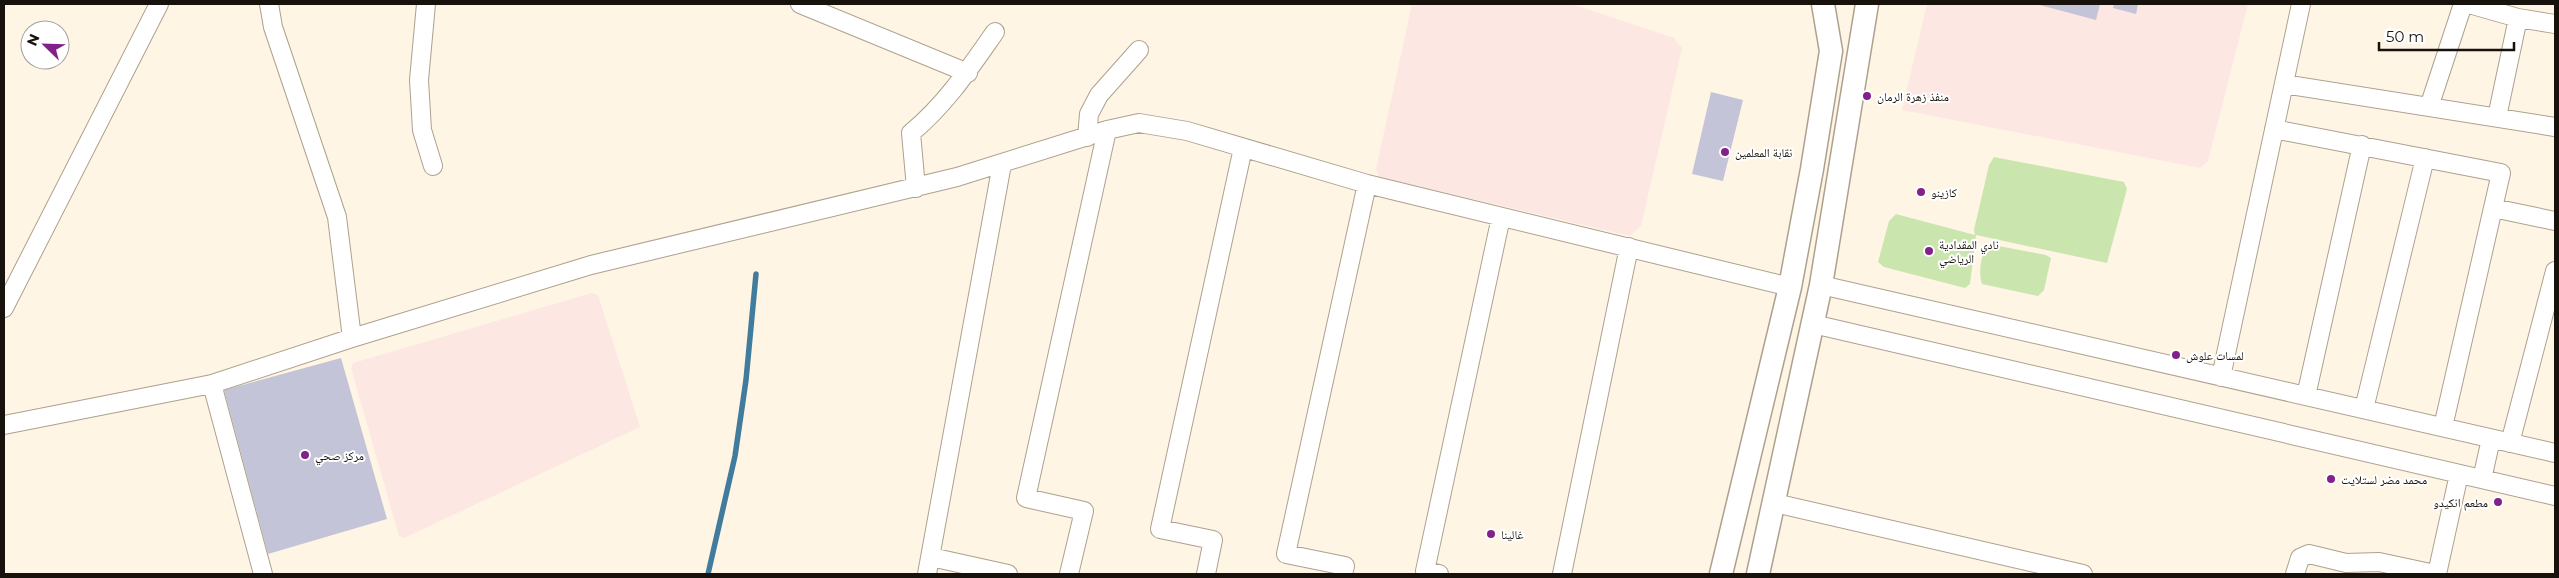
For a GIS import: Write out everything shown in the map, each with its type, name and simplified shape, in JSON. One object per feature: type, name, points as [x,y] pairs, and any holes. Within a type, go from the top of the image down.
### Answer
[{"type":"main road","points":[[1722,574],[1790,287],[1831,51],[1823,4]]},
{"type":"main road","points":[[1758,574],[1821,285],[1867,4]]},
{"type":"street","points":[[4,308],[159,4]]},
{"type":"street","points":[[269,4],[273,27],[337,217],[352,338]]},
{"type":"street","points":[[426,4],[419,80],[422,130],[433,166]]},
{"type":"street","points":[[800,4],[968,73]]},
{"type":"street","points":[[2221,377],[2301,4]]},
{"type":"street","points":[[2429,107],[2463,4]]},
{"type":"street","points":[[2469,4],[2518,18],[2555,24]]},
{"type":"street","points":[[2496,118],[2518,18]]},
{"type":"street","points":[[916,188],[911,133],[934,114],[968,73],[995,32]]},
{"type":"street","points":[[1087,137],[1089,114],[1098,95],[1139,50]]},
{"type":"street","points":[[2284,84],[2555,127]]},
{"type":"street","points":[[4,425],[212,384],[352,338],[591,265],[916,188],[1002,164],[1107,130],[1139,123],[1187,131],[1367,184],[1790,287]]},
{"type":"street","points":[[2274,129],[2501,173],[2443,428]]},
{"type":"street","points":[[1069,574],[1084,511],[1026,498],[1107,130]]},
{"type":"street","points":[[2306,396],[2362,145]]},
{"type":"street","points":[[1206,574],[1213,540],[1160,529],[1243,148]]},
{"type":"street","points":[[2364,410],[2425,158]]},
{"type":"street","points":[[1002,164],[929,566],[1008,574]]},
{"type":"street","points":[[1344,574],[1345,566],[1286,554],[1367,184]]},
{"type":"street","points":[[2493,208],[2555,221]]},
{"type":"street","points":[[1440,574],[1425,571],[1501,217]]},
{"type":"street","points":[[1562,574],[1629,247]]},
{"type":"street","points":[[2510,443],[2555,271]]},
{"type":"street","points":[[1821,285],[2555,453]]},
{"type":"street","points":[[1813,324],[2555,496]]},
{"type":"street","points":[[212,384],[263,574]]},
{"type":"street","points":[[2482,479],[2491,439]]},
{"type":"street","points":[[2295,574],[2300,558],[2309,554],[2363,569],[2378,562],[2436,574],[2459,474]]},
{"type":"street","points":[[1775,503],[2082,574]]},
{"type":"shaded area","points":[[1412,4],[1572,4],[1674,38],[1682,48],[1641,226],[1630,236],[1379,177],[1376,169]]},
{"type":"shaded area","points":[[1927,4],[2248,4],[2208,161],[2200,168],[1902,110]]},
{"type":"shaded area","points":[[592,293],[598,295],[640,427],[404,538],[399,536],[351,368],[353,363]]},
{"type":"green space","points":[[1994,157],[2124,182],[2127,189],[2107,263],[1976,235],[1970,284],[1965,288],[1884,267],[1878,262],[1889,221],[1896,214],[1975,235],[1974,230],[1989,165]]},
{"type":"green space","points":[[1988,244],[2046,255],[2051,258],[2044,290],[2038,296],[1982,284],[1980,274],[1981,263]]},
{"type":"building","points":[[2036,4],[2100,4],[2096,20]]},
{"type":"building","points":[[2114,4],[2138,4],[2136,14],[2113,8]]},
{"type":"building","points":[[1711,92],[1743,100],[1723,181],[1692,174]]},
{"type":"building","name":"مركز صحي","points":[[341,358],[387,519],[268,554],[224,390]]},
{"type":"waterway","points":[[708,574],[735,456],[746,380],[756,274]]},
{"type":"place","name":"منفذ زهرة الرمان","points":[[1867,96]]},
{"type":"place","name":"نقابة المعلمين","points":[[1725,152]]},
{"type":"place","name":"كازينو","points":[[1921,192]]},
{"type":"place","name":"نادي المقدادية الرياضي","points":[[1929,251]]},
{"type":"place","name":"لمسات علوش","points":[[2176,355]]},
{"type":"place","name":"مركز صحي","points":[[305,455]]},
{"type":"place","name":"محمد مضر لستلايت","points":[[2331,479]]},
{"type":"place","name":"مطعم انكيدو","points":[[2498,502]]},
{"type":"place","name":"غالينا","points":[[1491,534]]}]
